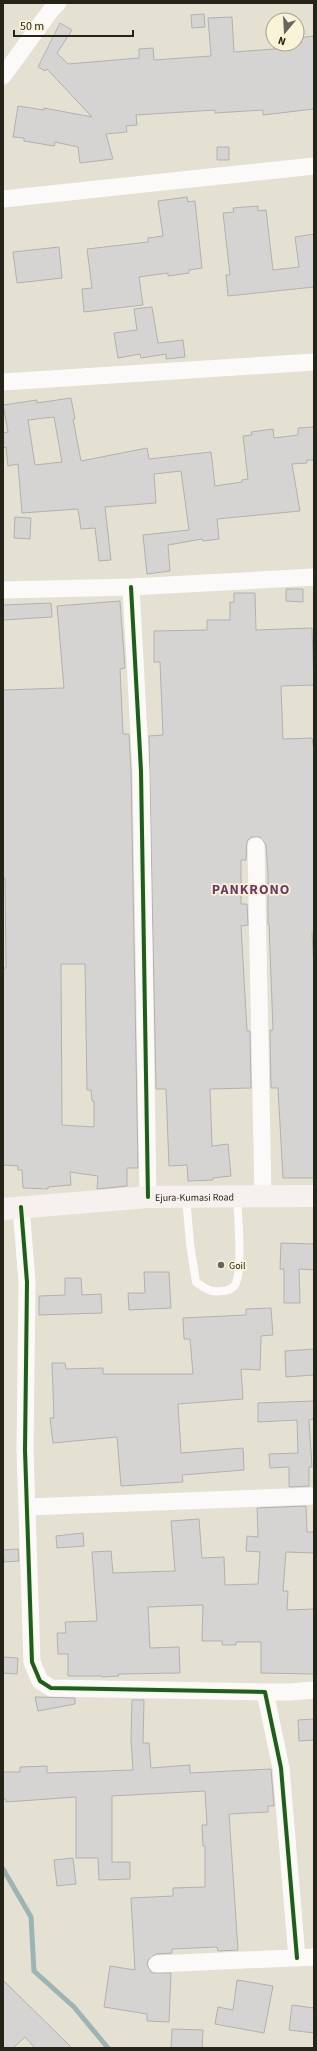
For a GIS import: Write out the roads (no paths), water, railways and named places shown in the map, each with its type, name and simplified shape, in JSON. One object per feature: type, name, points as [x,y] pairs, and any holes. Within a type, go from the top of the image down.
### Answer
[{"type":"main road","name":"Ejura-Kumasi Road","points":[[12,1208],[148,1197],[314,1196]]},
{"type":"street","points":[[3,76],[50,5]]},
{"type":"street","points":[[3,199],[314,166]]},
{"type":"street","points":[[3,382],[314,362]]},
{"type":"street","points":[[3,590],[131,587],[314,577]]},
{"type":"street","points":[[131,587],[141,771],[148,1197]]},
{"type":"street","points":[[256,846],[264,1197]]},
{"type":"street","points":[[12,1208],[26,1282],[25,1450],[32,1662],[40,1681],[51,1688],[71,1689],[265,1692],[314,1690]]},
{"type":"street","points":[[27,1507],[314,1496]]},
{"type":"street","points":[[265,1692],[281,1768],[297,1958]]},
{"type":"street","points":[[157,1964],[314,1957]]},
{"type":"lane","points":[[186,1197],[190,1244],[196,1282],[206,1289],[215,1292],[231,1289],[236,1284],[239,1269],[237,1197]]},
{"type":"waterway","points":[[3,1869],[31,1917],[34,1971],[74,2007],[108,2048]]},
{"type":"place","name":"Goil","points":[[221,1265]]},
{"type":"district","name":"PANKRONO","points":[[251,889]]}]
